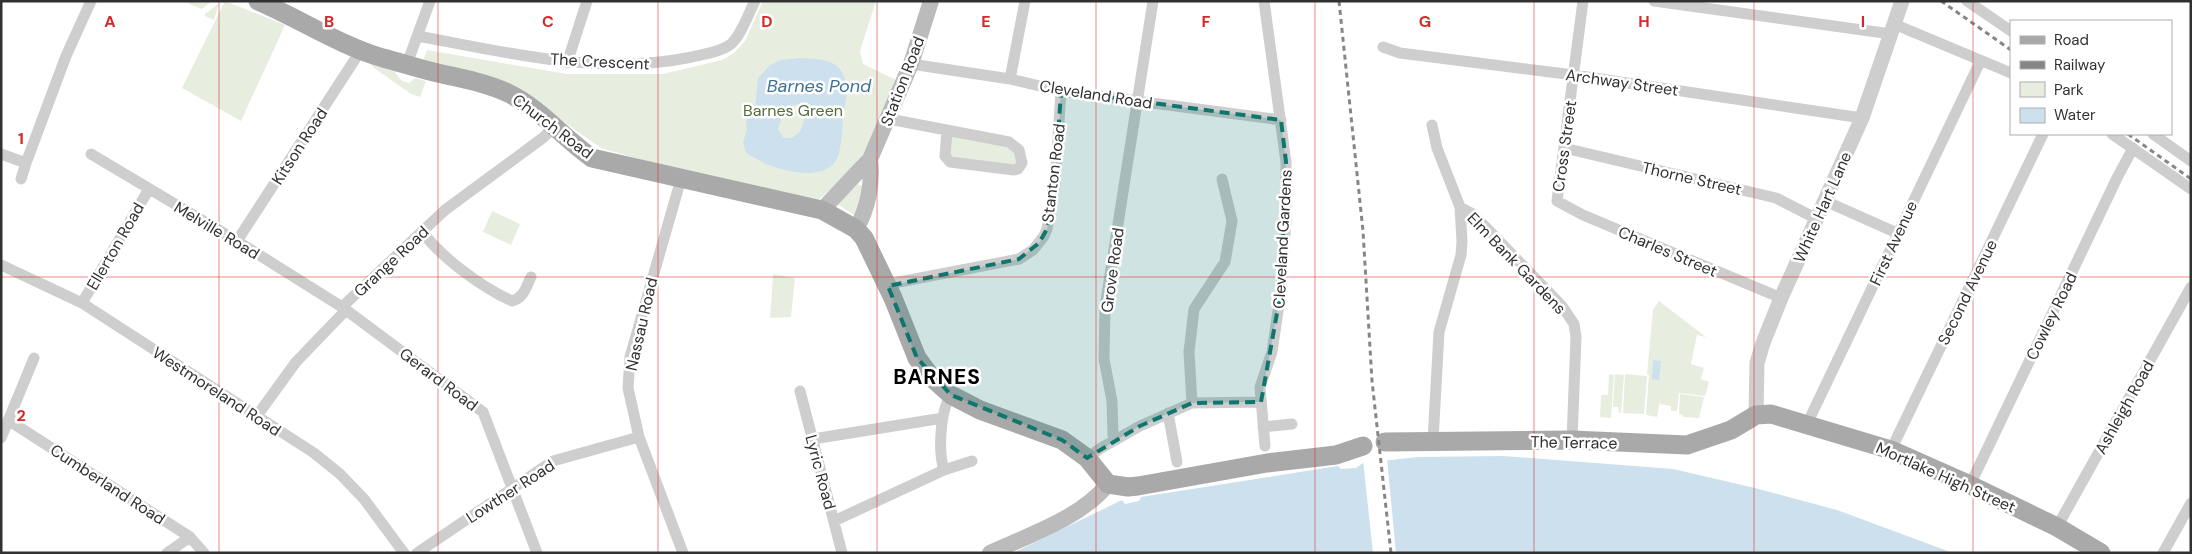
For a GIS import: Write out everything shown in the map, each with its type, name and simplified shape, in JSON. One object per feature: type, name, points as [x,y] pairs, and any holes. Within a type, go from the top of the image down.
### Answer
[{"type":"main road","name":"Church Road","points":[[258,1],[361,50],[489,85],[508,93],[534,108],[555,125],[577,148],[592,158],[822,210],[856,229]]},
{"type":"main road","name":"Station Road","points":[[822,210],[870,158],[910,64],[931,1]]},
{"type":"main road","name":"Station Road","points":[[856,229],[862,219],[870,183],[870,158]]},
{"type":"main road","points":[[854,177],[870,183]]},
{"type":"main road","points":[[856,229],[864,238],[888,286],[917,358],[929,374],[951,396],[980,410],[1062,440],[1087,458],[1108,484],[1128,487],[1138,486],[1267,463],[1336,455],[1363,446]]},
{"type":"main road","name":"Mortlake High Street","points":[[1756,414],[1771,414],[1891,450],[1970,485],[2057,528],[2101,553]]},
{"type":"main road","name":"The Terrace","points":[[1386,442],[1572,440],[1687,446],[1731,430],[1756,414]]},
{"type":"main road","points":[[990,553],[1042,530],[1080,509],[1099,495],[1108,484]]},
{"type":"street","points":[[21,179],[66,56],[91,1]]},
{"type":"street","points":[[407,64],[430,1]]},
{"type":"street","points":[[567,63],[587,1]]},
{"type":"street","name":"The Crescent","points":[[418,36],[567,63],[660,64],[710,53],[730,45],[737,37],[755,1]]},
{"type":"street","points":[[1010,79],[1025,1]]},
{"type":"street","name":"Grove Road","points":[[1116,440],[1113,434],[1112,402],[1104,359],[1105,307],[1153,1]]},
{"type":"street","name":"Cleveland Gardens","points":[[1264,1],[1286,162],[1286,221],[1281,291],[1272,352],[1260,387],[1260,402],[1266,446]]},
{"type":"street","name":"Cross Street","points":[[1557,201],[1583,1]]},
{"type":"street","points":[[1654,1],[1892,29],[2010,74]]},
{"type":"street","name":"White Hart Lane","points":[[1756,414],[1757,363],[1781,298],[1862,118],[1902,1]]},
{"type":"street","points":[[1967,1],[2010,30]]},
{"type":"street","name":"Archway Street","points":[[1383,47],[1400,52],[1574,75],[1862,118]]},
{"type":"street","name":"Kitson Road","points":[[237,241],[361,50]]},
{"type":"street","name":"First Avenue","points":[[1806,424],[1980,62]]},
{"type":"street","name":"Cleveland Road","points":[[910,64],[1010,79],[1061,91],[1281,120]]},
{"type":"street","name":"Stanton Road","points":[[888,286],[894,283],[1019,259],[1033,250],[1046,229],[1055,184],[1061,91]]},
{"type":"street","points":[[888,119],[1009,142],[1019,150],[1022,163],[1018,169],[1014,170],[950,162],[945,156],[946,131]]},
{"type":"street","name":"Grange Road","points":[[256,417],[296,362],[344,309],[422,231],[445,210],[544,137],[555,125]]},
{"type":"street","name":"Elm Bank Gardens","points":[[1432,125],[1437,148],[1460,207],[1462,241],[1461,256],[1439,332],[1433,441]]},
{"type":"street","name":"Second Avenue","points":[[1891,450],[2043,135]]},
{"type":"street","points":[[2114,135],[2191,190]]},
{"type":"street","points":[[2154,135],[2191,161]]},
{"type":"street","name":"Thorne Street","points":[[1564,148],[1776,198],[1817,218]]},
{"type":"street","name":"Cowley Road","points":[[1970,485],[2133,148]]},
{"type":"street","points":[[1,154],[26,163]]},
{"type":"street","name":"Melville Road","points":[[91,154],[237,241],[344,309]]},
{"type":"street","name":"Nassau Road","points":[[681,179],[630,357],[628,388],[639,437],[683,553]]},
{"type":"street","points":[[1192,403],[1189,352],[1194,309],[1225,262],[1232,221],[1222,179]]},
{"type":"street","name":"Ellerton Road","points":[[82,303],[149,189]]},
{"type":"street","name":"Charles Street","points":[[1557,201],[1583,215],[1781,298]]},
{"type":"street","points":[[1825,201],[1897,233]]},
{"type":"street","name":"Elm Bank Gardens","points":[[1460,207],[1473,214],[1562,306],[1574,324],[1576,338],[1572,440]]},
{"type":"street","points":[[422,231],[435,249],[490,289],[512,301],[518,300],[531,278]]},
{"type":"street","name":"Westmoreland Road","points":[[1,265],[82,303],[314,453],[340,474],[364,499],[404,553]]},
{"type":"street","name":"Ashleigh Road","points":[[2057,528],[2191,287]]},
{"type":"street","name":"Gerard Road","points":[[344,309],[483,412],[537,553]]},
{"type":"street","points":[[1,438],[34,358]]},
{"type":"street","name":"Lyric Road","points":[[800,391],[842,553]]},
{"type":"street","points":[[944,470],[941,462],[943,418],[946,402],[951,396]]},
{"type":"street","points":[[1087,458],[1116,440],[1192,403],[1260,402]]},
{"type":"street","points":[[1168,414],[1176,462]]},
{"type":"street","points":[[813,438],[943,418]]},
{"type":"street","name":"Cumberland Road","points":[[8,420],[190,537],[204,553]]},
{"type":"street","points":[[1263,428],[1292,424]]},
{"type":"street","name":"Lowther Road","points":[[417,553],[553,461],[639,437]]},
{"type":"street","points":[[834,521],[944,470],[972,461]]},
{"type":"street","points":[[2163,553],[2191,503]]},
{"type":"street","points":[[168,553],[190,537]]},
{"type":"highlighted area","points":[[1061,91],[1281,120],[1286,162],[1281,291],[1261,402],[1192,403],[1140,426],[1087,458],[1062,440],[951,395],[917,358],[888,286],[1019,259],[1039,243],[1047,229],[1055,184]]},
{"type":"green space","points":[[186,1],[212,1],[202,9]]},
{"type":"green space","points":[[225,1],[285,25],[241,121],[182,88]]},
{"type":"green space","name":"Barnes Green","points":[[763,1],[876,1],[860,51],[863,64],[898,81],[863,154],[840,181],[819,199],[680,171],[601,148],[514,87],[423,61],[427,50],[567,74],[663,74],[722,60],[734,53],[745,41]]},
{"type":"green space","points":[[219,3],[214,20],[205,16],[205,14]]},
{"type":"green space","points":[[371,64],[394,71],[401,80],[409,83],[415,78],[426,81],[420,97],[411,94]]},
{"type":"green space","points":[[952,136],[1009,145],[1016,151],[1017,166],[951,158],[947,141]]},
{"type":"green space","points":[[858,184],[866,188],[856,216],[837,204]]},
{"type":"green space","points":[[492,211],[520,224],[511,245],[483,232]]},
{"type":"green space","points":[[773,274],[795,278],[791,317],[770,318]]},
{"type":"green space","points":[[1659,301],[1706,337],[1697,335],[1691,364],[1704,368],[1701,379],[1709,382],[1705,396],[1679,393],[1677,411],[1671,411],[1671,406],[1660,404],[1660,400],[1657,417],[1646,415],[1649,375],[1647,374],[1653,310]]},
{"type":"green space","points":[[1609,374],[1614,375],[1611,418],[1600,417],[1601,395],[1608,395]]},
{"type":"green space","points":[[1615,374],[1624,375],[1621,413],[1618,407],[1613,407]]},
{"type":"green space","points":[[1625,374],[1647,376],[1644,414],[1623,413]]},
{"type":"green space","points":[[1680,394],[1704,397],[1699,418],[1683,417],[1683,415],[1679,414]]},
{"type":"water","name":"Barnes Pond","points":[[800,58],[823,60],[834,64],[842,72],[846,83],[846,95],[842,136],[838,156],[833,164],[826,169],[808,173],[777,168],[746,153],[743,142],[747,130],[746,123],[748,115],[755,107],[758,78],[770,65],[781,60]],"holes":[[[800,104],[806,115],[800,132],[792,138],[783,138],[778,129],[784,112],[790,107]]]},
{"type":"water","points":[[1653,360],[1661,361],[1659,380],[1652,379]]},
{"type":"water","points":[[1503,456],[1673,469],[1837,510],[1953,553],[1013,553],[1122,500],[1125,504],[1139,501],[1141,497],[1338,466],[1341,469],[1356,468],[1363,463],[1418,457]]},
{"type":"pier","points":[[1387,458],[1396,553],[1373,553],[1363,460]]},
{"type":"railway","points":[[1339,1],[1363,231],[1372,381],[1391,553]]},
{"type":"railway","points":[[1941,1],[2010,49]]},
{"type":"railway","points":[[2129,135],[2191,179]]},
{"type":"district","name":"BARNES","points":[[937,377]]}]
